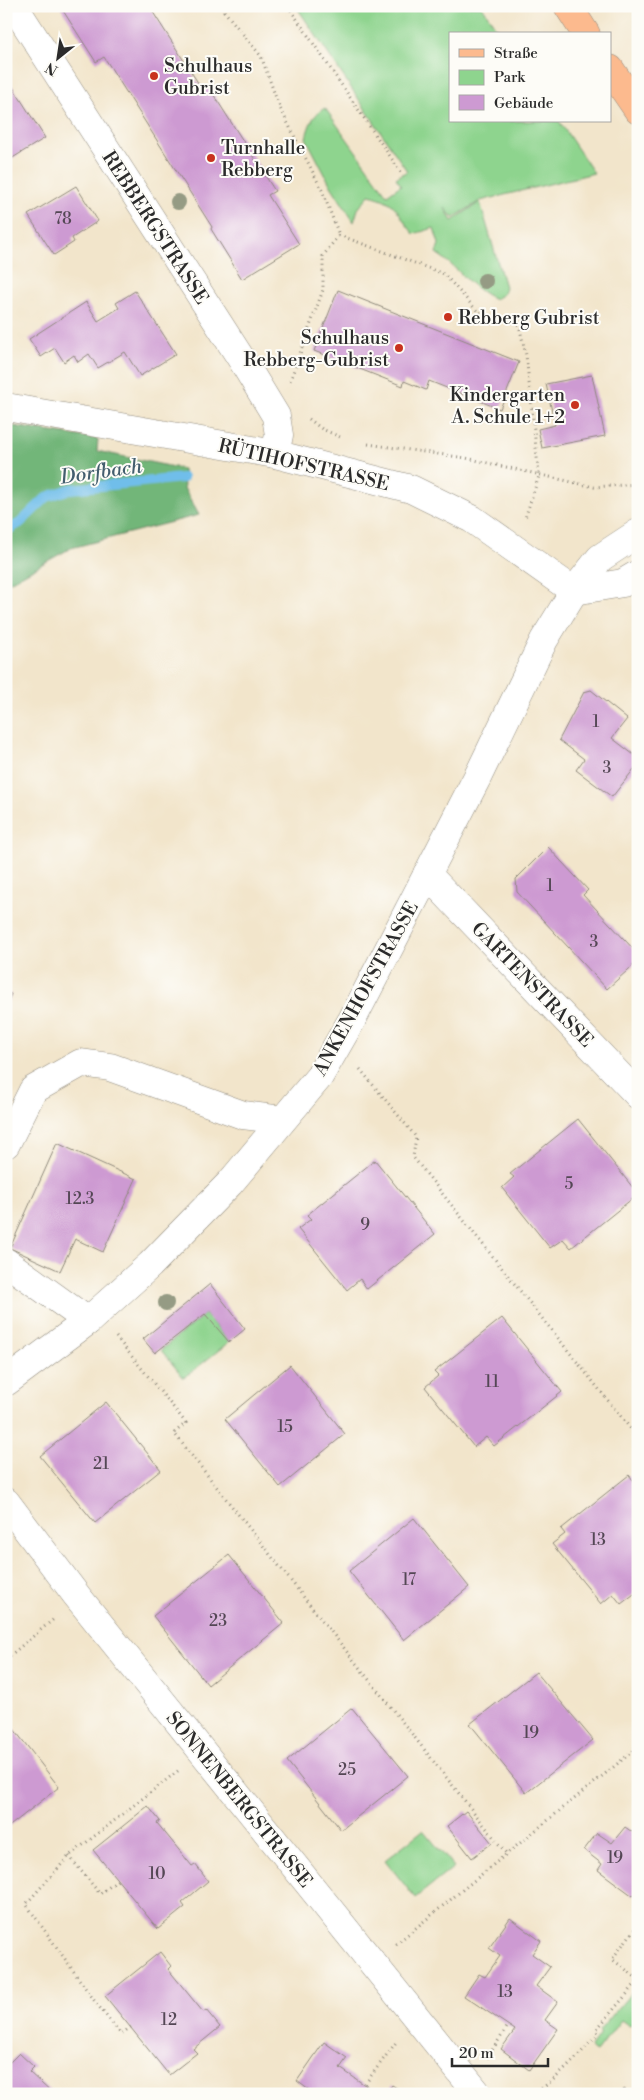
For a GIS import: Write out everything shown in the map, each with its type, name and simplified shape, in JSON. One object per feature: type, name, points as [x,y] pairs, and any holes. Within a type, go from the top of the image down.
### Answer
[{"type":"main road","points":[[568,6],[585,32]]},
{"type":"main road","points":[[612,72],[638,110]]},
{"type":"street","name":"REBBERGSTRASSE","points":[[14,6],[242,360],[276,416],[279,436],[275,454]]},
{"type":"street","name":"RÜTIHOFSTRASSE","points":[[6,407],[275,454],[411,488],[472,519],[574,591]]},
{"type":"street","points":[[574,591],[600,558],[638,533]]},
{"type":"street","points":[[574,591],[624,583],[638,574]]},
{"type":"street","name":"ANKENHOFSTRASSE","points":[[6,1382],[92,1317],[150,1265],[210,1204],[319,1077],[353,1018],[479,774],[544,640],[574,591]]},
{"type":"street","name":"GARTENSTRASSE","points":[[427,874],[638,1095]]},
{"type":"street","points":[[6,1144],[33,1090],[81,1063],[110,1067],[243,1115],[282,1120]]},
{"type":"street","points":[[6,1262],[92,1317]]},
{"type":"street","name":"SONNENBERGSTRASSE","points":[[6,1502],[77,1596],[471,2086]]},
{"type":"path","points":[[225,6],[224,11],[261,56],[279,106],[322,190],[339,235],[444,274],[478,312],[519,325],[526,355],[539,476],[524,519]]},
{"type":"path","points":[[288,6],[402,174]]},
{"type":"path","points":[[288,387],[323,290],[323,256],[339,235]]},
{"type":"path","points":[[304,415],[322,429],[342,438]]},
{"type":"path","points":[[359,442],[466,458],[594,487],[638,484]]},
{"type":"path","points":[[357,1066],[416,1136],[413,1157],[638,1438]]},
{"type":"path","points":[[92,1317],[186,1423],[174,1433],[506,1853]]},
{"type":"path","points":[[6,1659],[46,1627],[77,1596]]},
{"type":"path","points":[[373,1963],[638,1747]]},
{"type":"path","points":[[131,2027],[121,2034],[96,2003],[26,1904],[69,1856],[202,1752]]},
{"type":"path","points":[[69,1856],[100,1894],[118,1880]]},
{"type":"path","points":[[532,2094],[548,2085],[581,2054],[598,2033],[596,2030],[638,1980],[612,1959],[638,1925]]},
{"type":"path","points":[[365,2084],[414,2016]]},
{"type":"path","points":[[471,2086],[508,2026]]},
{"type":"green space","points":[[296,6],[482,6],[499,32],[449,32],[449,122],[560,122],[594,173],[480,201],[453,218],[445,208],[452,221],[480,202],[505,287],[503,294],[495,299],[479,290],[436,253],[439,244],[434,228],[414,234],[393,205],[387,201],[369,195],[358,209],[354,222],[331,186],[306,138],[310,124],[317,113],[325,108],[387,195],[401,185],[396,178],[407,171]]},
{"type":"green space","points":[[6,425],[98,439],[97,451],[183,469],[184,488],[199,515],[71,548],[6,584]]},
{"type":"green space","points":[[205,1314],[229,1342],[184,1378],[161,1350]]},
{"type":"green space","points":[[423,1830],[454,1867],[415,1898],[385,1860]]},
{"type":"green space","points":[[638,1985],[638,2023],[628,2025],[621,2020],[596,2052],[590,2048],[601,2033],[599,2031]]},
{"type":"building","name":"Turnhalle Rebberg","points":[[60,6],[149,6],[202,89],[208,86],[275,191],[268,195],[299,244],[242,279],[211,229],[212,227],[104,57],[96,62]]},
{"type":"building","points":[[9,81],[45,138],[6,162],[6,83]]},
{"type":"building","points":[[76,186],[98,221],[72,238],[74,242],[54,255],[28,215]]},
{"type":"building","name":"Schulhaus Rebberg-Gubrist","points":[[338,290],[519,362],[500,409],[429,381],[426,390],[404,381],[403,386],[314,351]]},
{"type":"building","points":[[135,291],[176,354],[140,376],[125,352],[98,368],[89,354],[78,362],[74,355],[64,362],[55,348],[41,357],[29,339],[86,302],[98,321],[119,308],[116,303]]},
{"type":"building","name":"Kindergarten A. Schule 1+2","points":[[592,375],[605,436],[542,448],[538,429],[555,425],[546,384]]},
{"type":"building","points":[[591,690],[627,719],[612,738],[638,758],[638,764],[612,797],[576,770],[584,759],[559,740],[584,692]]},
{"type":"building","points":[[548,847],[588,890],[583,895],[638,954],[638,961],[607,989],[517,892],[516,879]]},
{"type":"building","points":[[6,992],[11,994],[6,1006]]},
{"type":"building","points":[[578,1119],[638,1194],[571,1248],[563,1239],[550,1248],[502,1188],[514,1177],[510,1174]]},
{"type":"building","points":[[57,1143],[136,1179],[103,1252],[75,1239],[60,1271],[10,1248]]},
{"type":"building","points":[[375,1160],[435,1234],[367,1289],[360,1279],[347,1290],[298,1229],[311,1219],[307,1215]]},
{"type":"building","points":[[210,1284],[245,1329],[229,1342],[205,1314],[155,1353],[143,1339]]},
{"type":"building","points":[[502,1318],[562,1392],[494,1446],[486,1437],[474,1447],[425,1387],[438,1376],[434,1372]]},
{"type":"building","points":[[290,1365],[345,1434],[280,1487],[225,1419]]},
{"type":"building","points":[[106,1402],[161,1470],[95,1523],[40,1456]]},
{"type":"building","points":[[629,1475],[638,1486],[638,1591],[621,1604],[613,1594],[601,1604],[552,1544],[565,1534],[561,1529]]},
{"type":"building","points":[[414,1518],[469,1587],[404,1640],[349,1571]]},
{"type":"building","points":[[229,1555],[284,1623],[208,1685],[153,1616]]},
{"type":"building","points":[[536,1672],[593,1740],[526,1793],[470,1724]]},
{"type":"building","points":[[352,1708],[408,1776],[341,1830],[287,1761]]},
{"type":"building","points":[[6,1719],[59,1787],[6,1829]]},
{"type":"building","points":[[148,1806],[160,1821],[157,1823],[192,1866],[195,1864],[208,1881],[182,1903],[185,1907],[158,1929],[93,1850]]},
{"type":"building","points":[[466,1811],[492,1843],[472,1858],[447,1826]]},
{"type":"building","points":[[625,1827],[638,1836],[638,1890],[633,1896],[598,1870],[602,1864],[584,1850],[597,1833],[612,1843]]},
{"type":"building","points":[[510,1918],[541,1941],[532,1954],[550,1967],[536,1986],[558,2002],[545,2020],[558,2029],[529,2070],[501,2049],[515,2030],[464,1996],[479,1974],[485,1977],[500,1956],[489,1948]]},
{"type":"building","points":[[160,1952],[171,1966],[168,1969],[203,2012],[206,2010],[220,2027],[193,2049],[197,2053],[169,2075],[105,1996]]},
{"type":"building","points":[[324,2042],[347,2058],[340,2068],[378,2094],[306,2094],[309,2090],[297,2081]]},
{"type":"building","points":[[19,2053],[34,2067],[29,2072],[53,2094],[6,2094],[6,2066]]},
{"type":"building","points":[[392,2085],[406,2094],[386,2094]]},
{"type":"building","points":[[624,2089],[632,2094],[621,2094]]},
{"type":"waterway","name":"Dorfbach","points":[[6,531],[20,523],[47,497],[70,489],[183,478]]},
{"type":"place","name":"Schulhaus Gubrist","points":[[154,76]]},
{"type":"place","name":"Turnhalle Rebberg","points":[[211,158]]},
{"type":"place","name":"Rebberg Gubrist","points":[[448,317]]},
{"type":"place","name":"Schulhaus Rebberg-Gubrist","points":[[399,348]]},
{"type":"place","name":"Kindergarten A. Schule 1+2","points":[[575,405]]}]
